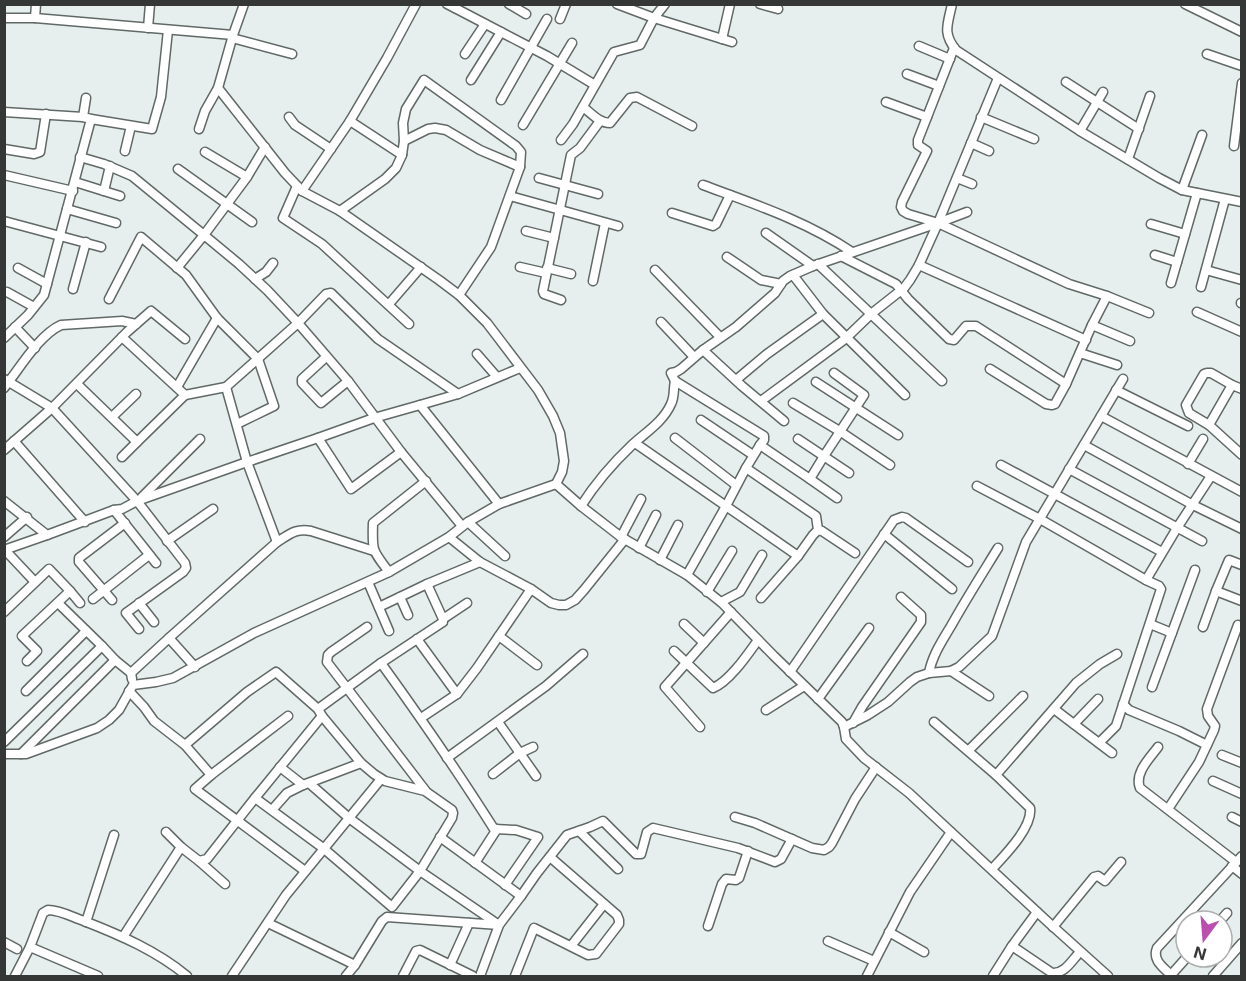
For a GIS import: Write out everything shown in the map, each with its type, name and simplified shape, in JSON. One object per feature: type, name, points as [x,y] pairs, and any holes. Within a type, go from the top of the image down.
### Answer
[{"type":"street","points":[[36,4],[36,18]]},
{"type":"street","points":[[148,28],[150,4]]},
{"type":"street","points":[[199,129],[204,111],[218,88],[244,4]]},
{"type":"street","points":[[409,324],[322,244],[283,218],[300,189],[350,121],[416,4]]},
{"type":"street","points":[[509,4],[526,14]]},
{"type":"street","points":[[560,19],[566,4]]},
{"type":"street","points":[[617,4],[732,42]]},
{"type":"street","points":[[561,140],[573,124],[614,52],[640,45],[664,4]]},
{"type":"street","points":[[722,39],[730,4]]},
{"type":"street","points":[[760,4],[778,9]]},
{"type":"street","points":[[952,4],[947,32],[948,41],[954,48],[998,78],[1080,131],[1182,190],[1225,199],[1241,199]]},
{"type":"street","points":[[1185,4],[1242,32]]},
{"type":"street","points":[[453,6],[595,85]]},
{"type":"street","points":[[4,18],[36,18],[232,37],[292,54]]},
{"type":"street","points":[[501,100],[547,19]]},
{"type":"street","points":[[465,54],[485,24]]},
{"type":"street","points":[[4,112],[87,118],[152,129],[161,97],[168,30]]},
{"type":"street","points":[[471,80],[501,32]]},
{"type":"street","points":[[524,125],[573,43]]},
{"type":"street","points":[[919,46],[950,59]]},
{"type":"street","points":[[954,48],[918,145],[927,151],[902,202],[903,211],[938,223],[1069,284],[1149,313]]},
{"type":"street","points":[[1207,54],[1242,66]]},
{"type":"street","points":[[907,74],[939,86]]},
{"type":"street","points":[[761,401],[847,337],[871,314],[902,290],[910,280],[938,223],[998,78]]},
{"type":"street","points":[[340,211],[385,179],[396,168],[402,155],[406,109],[423,80],[516,146],[521,152],[520,167],[491,247],[459,295]]},
{"type":"street","points":[[1066,82],[1139,129]]},
{"type":"street","points":[[1234,146],[1242,83]]},
{"type":"street","points":[[131,688],[173,678],[254,633],[389,572],[499,504],[556,484],[564,461],[560,434],[553,416],[538,390],[487,323],[459,295],[421,267],[340,211],[300,189],[285,174],[218,88]]},
{"type":"street","points":[[1080,131],[1103,92]]},
{"type":"street","points":[[1128,159],[1150,96]]},
{"type":"street","points":[[583,107],[600,121],[610,123],[633,97],[644,100],[692,126]]},
{"type":"street","points":[[4,338],[28,315],[44,295],[74,187],[87,118],[86,98]]},
{"type":"street","points":[[886,102],[927,117]]},
{"type":"street","points":[[4,149],[34,154],[40,152],[46,114]]},
{"type":"street","points":[[289,117],[295,125],[331,149]]},
{"type":"street","points":[[981,117],[1034,140]]},
{"type":"street","points":[[350,121],[402,155]]},
{"type":"street","points":[[561,300],[544,294],[543,291],[559,210],[571,155],[600,121]]},
{"type":"street","points":[[125,151],[131,126]]},
{"type":"street","points":[[404,141],[428,129],[446,130],[480,150],[520,167]]},
{"type":"street","points":[[1182,190],[1202,135]]},
{"type":"street","points":[[971,143],[990,151]]},
{"type":"street","points":[[177,268],[247,177],[265,147]]},
{"type":"street","points":[[205,152],[247,177]]},
{"type":"street","points":[[80,157],[110,166],[132,176],[255,279],[298,323],[348,381],[374,418],[426,481],[465,524],[505,556]]},
{"type":"street","points":[[104,191],[110,166]]},
{"type":"street","points":[[178,169],[252,222]]},
{"type":"street","points":[[4,175],[104,191],[120,196]]},
{"type":"street","points":[[539,178],[598,194]]},
{"type":"street","points":[[957,178],[972,184]]},
{"type":"street","points":[[703,185],[786,216],[852,252]]},
{"type":"street","points":[[1171,283],[1197,193]]},
{"type":"street","points":[[672,213],[713,226],[730,195]]},
{"type":"street","points":[[510,196],[618,226]]},
{"type":"street","points":[[1201,287],[1225,199]]},
{"type":"street","points":[[67,209],[116,223]]},
{"type":"street","points":[[687,575],[753,455],[764,440],[764,436],[675,381],[671,373],[676,372],[736,327],[793,274],[967,212]]},
{"type":"street","points":[[4,221],[101,247]]},
{"type":"street","points":[[593,281],[605,223]]},
{"type":"street","points":[[1151,224],[1185,234]]},
{"type":"street","points":[[526,231],[554,238]]},
{"type":"street","points":[[766,233],[815,265],[942,381]]},
{"type":"street","points":[[109,299],[141,237],[186,275],[217,318],[258,359],[274,406],[237,424]]},
{"type":"street","points":[[73,289],[86,242]]},
{"type":"street","points":[[1155,255],[1177,262]]},
{"type":"street","points":[[841,256],[893,281],[949,339],[954,340],[968,325],[976,326],[1066,384]]},
{"type":"street","points":[[727,257],[761,280],[781,284]]},
{"type":"street","points":[[255,279],[266,272],[273,263]]},
{"type":"street","points":[[919,265],[1086,340]]},
{"type":"street","points":[[389,304],[421,267]]},
{"type":"street","points":[[520,267],[571,274]]},
{"type":"street","points":[[18,268],[47,284]]},
{"type":"street","points":[[655,270],[720,337]]},
{"type":"street","points":[[1206,270],[1242,280]]},
{"type":"street","points":[[793,274],[823,314],[905,395]]},
{"type":"street","points":[[7,292],[34,307]]},
{"type":"street","points":[[122,457],[185,395],[226,387],[298,323],[326,294],[331,293],[378,339],[458,394]]},
{"type":"street","points":[[990,369],[1049,405],[1055,404],[1107,296]]},
{"type":"street","points":[[4,450],[52,408],[151,311],[185,339]]},
{"type":"street","points":[[1197,312],[1242,332]]},
{"type":"street","points":[[736,380],[767,354],[823,314]]},
{"type":"street","points":[[177,387],[217,318]]},
{"type":"street","points":[[136,324],[122,321],[61,325],[53,328],[6,383],[52,408],[137,501],[185,563],[184,570],[126,614],[139,629]]},
{"type":"street","points":[[661,322],[694,357]]},
{"type":"street","points":[[1092,325],[1130,341]]},
{"type":"street","points":[[15,327],[35,348]]},
{"type":"street","points":[[122,337],[185,395]]},
{"type":"street","points":[[703,350],[784,421]]},
{"type":"street","points":[[1080,353],[1117,364]]},
{"type":"street","points":[[477,354],[497,377]]},
{"type":"street","points":[[326,357],[301,381],[314,396],[323,402],[348,381]]},
{"type":"street","points":[[35,582],[4,550],[374,418],[458,394],[520,368]]},
{"type":"street","points":[[1242,389],[1207,372],[1203,374],[1185,405],[1187,410],[1209,425],[1242,455]]},
{"type":"street","points":[[810,479],[864,394],[834,373]]},
{"type":"street","points":[[848,725],[888,702],[917,677],[928,673],[951,671],[959,667],[992,636],[1026,542],[1123,379]]},
{"type":"street","points":[[581,506],[597,484],[634,443],[663,418],[672,403],[675,381]]},
{"type":"street","points":[[816,382],[898,435]]},
{"type":"street","points":[[77,384],[137,442]]},
{"type":"street","points":[[1209,425],[1232,385]]},
{"type":"street","points":[[226,387],[248,462],[277,542]]},
{"type":"street","points":[[1116,390],[1188,426]]},
{"type":"street","points":[[112,417],[136,393]]},
{"type":"street","points":[[793,404],[841,432],[890,465]]},
{"type":"street","points":[[420,405],[499,504]]},
{"type":"street","points":[[1101,416],[1241,492]]},
{"type":"street","points":[[701,420],[753,455]]},
{"type":"street","points":[[318,438],[351,489],[401,452]]},
{"type":"street","points":[[675,438],[736,485]]},
{"type":"street","points":[[137,501],[200,439]]},
{"type":"street","points":[[798,439],[849,473]]},
{"type":"street","points":[[1188,464],[1203,439]]},
{"type":"street","points":[[14,441],[85,522]]},
{"type":"street","points":[[634,443],[798,556]]},
{"type":"street","points":[[760,445],[837,498]]},
{"type":"street","points":[[1083,445],[1242,529]]},
{"type":"street","points":[[1001,465],[1162,552]]},
{"type":"street","points":[[746,468],[816,516],[818,530]]},
{"type":"street","points":[[1069,469],[1202,541]]},
{"type":"street","points":[[1146,580],[1211,476]]},
{"type":"street","points":[[389,572],[374,551],[373,523],[426,481]]},
{"type":"street","points":[[556,484],[623,538],[687,575],[721,602],[804,686],[848,725]]},
{"type":"street","points":[[977,486],[1040,519],[1161,589],[1116,726],[1100,743]]},
{"type":"street","points":[[449,537],[480,562],[531,589],[551,603],[566,605],[584,591],[623,538],[641,499]]},
{"type":"street","points":[[4,501],[47,535]]},
{"type":"street","points":[[167,541],[213,509]]},
{"type":"street","points":[[114,510],[156,563]]},
{"type":"street","points":[[639,548],[656,515]]},
{"type":"street","points":[[4,537],[27,517]]},
{"type":"street","points":[[790,672],[894,520],[906,518],[968,561]]},
{"type":"street","points":[[112,600],[79,562],[79,558],[125,523]]},
{"type":"street","points":[[660,560],[678,525]]},
{"type":"street","points":[[4,754],[26,754],[97,728],[110,720],[119,710],[131,688],[131,674],[277,542],[295,531],[302,529],[311,531],[374,551]]},
{"type":"street","points":[[818,530],[855,553]]},
{"type":"street","points":[[761,598],[818,530]]},
{"type":"street","points":[[884,534],[952,589]]},
{"type":"street","points":[[928,673],[936,652],[998,548]]},
{"type":"street","points":[[707,592],[732,551]]},
{"type":"street","points":[[93,598],[149,555]]},
{"type":"street","points":[[721,602],[740,592],[762,555]]},
{"type":"street","points":[[1203,627],[1229,560],[1242,565]]},
{"type":"street","points":[[379,607],[480,562]]},
{"type":"street","points":[[4,612],[49,569],[80,603]]},
{"type":"street","points":[[1152,687],[1195,570]]},
{"type":"street","points":[[368,582],[389,631]]},
{"type":"street","points":[[427,584],[443,619]]},
{"type":"street","points":[[421,718],[457,694],[531,589]]},
{"type":"street","points":[[27,661],[37,651],[22,636],[70,591]]},
{"type":"street","points":[[1216,591],[1242,602]]},
{"type":"street","points":[[400,597],[408,615]]},
{"type":"street","points":[[901,597],[921,615],[921,622],[848,725],[846,739],[864,758],[909,793],[1108,976]]},
{"type":"street","points":[[58,603],[131,674]]},
{"type":"street","points":[[139,603],[154,622]]},
{"type":"street","points":[[199,861],[207,859],[280,767],[320,712],[346,688],[467,603]]},
{"type":"street","points":[[700,727],[665,687],[731,612]]},
{"type":"street","points":[[684,624],[704,643]]},
{"type":"street","points":[[1150,624],[1172,633]]},
{"type":"street","points":[[1168,809],[1194,770],[1215,726],[1207,710],[1238,625]]},
{"type":"street","points":[[255,798],[324,848],[392,907],[420,871],[452,818],[452,810],[425,791],[327,662],[328,655],[368,627]]},
{"type":"street","points":[[818,699],[869,628]]},
{"type":"street","points":[[26,691],[86,631]]},
{"type":"street","points":[[499,636],[537,665]]},
{"type":"street","points":[[169,638],[195,667]]},
{"type":"street","points":[[417,639],[457,694]]},
{"type":"street","points":[[674,651],[711,686],[717,687],[741,664],[758,640]]},
{"type":"street","points":[[4,742],[102,646]]},
{"type":"street","points":[[447,758],[546,686],[583,654]]},
{"type":"street","points":[[996,775],[1076,683],[1118,654]]},
{"type":"street","points":[[21,754],[115,660]]},
{"type":"street","points":[[381,663],[463,779],[494,829],[516,830],[538,837],[505,885]]},
{"type":"street","points":[[951,671],[989,696]]},
{"type":"street","points":[[185,745],[276,672],[320,712],[361,763],[381,779],[425,791]]},
{"type":"street","points":[[766,710],[804,686]]},
{"type":"street","points":[[131,688],[154,721],[185,745],[211,776]]},
{"type":"street","points":[[969,750],[1023,696]]},
{"type":"street","points":[[1074,724],[1098,699]]},
{"type":"street","points":[[1123,704],[1137,714],[1179,730],[1207,745]]},
{"type":"street","points":[[1054,709],[1112,753]]},
{"type":"street","points":[[288,716],[195,789],[305,871]]},
{"type":"street","points":[[498,722],[536,776]]},
{"type":"street","points":[[934,722],[969,750],[1030,808],[1031,813],[1016,841],[992,869]]},
{"type":"street","points":[[493,774],[520,753],[533,747]]},
{"type":"street","points":[[1158,747],[1139,774],[1140,788],[1236,861],[1242,874]]},
{"type":"street","points":[[1222,755],[1242,763]]},
{"type":"street","points":[[272,810],[287,793],[361,763]]},
{"type":"street","points":[[280,767],[306,784],[420,871],[499,925]]},
{"type":"street","points":[[735,817],[755,823],[812,848],[824,850],[876,767]]},
{"type":"street","points":[[232,976],[286,895],[381,779]]},
{"type":"street","points":[[1213,781],[1242,794]]},
{"type":"street","points":[[1232,817],[1242,822]]},
{"type":"street","points":[[480,976],[499,925],[567,834],[590,827],[603,820],[636,854],[641,854],[647,832],[653,828],[748,851],[775,862],[781,859],[792,839]]},
{"type":"street","points":[[475,862],[497,829]]},
{"type":"street","points":[[579,831],[618,870]]},
{"type":"street","points":[[166,832],[225,884]]},
{"type":"street","points":[[867,976],[914,885],[951,832]]},
{"type":"street","points":[[86,922],[114,835]]},
{"type":"street","points":[[440,837],[521,896]]},
{"type":"street","points":[[123,937],[181,847]]},
{"type":"street","points":[[708,926],[722,884],[726,879],[739,878],[748,851]]},
{"type":"street","points":[[526,976],[516,974],[534,928],[588,955],[596,954],[619,924],[617,915],[550,857]]},
{"type":"street","points":[[1171,976],[1155,958],[1157,948],[1236,861]]},
{"type":"street","points":[[1053,927],[1094,876],[1105,881],[1121,862]]},
{"type":"street","points":[[571,946],[604,904]]},
{"type":"street","points":[[15,976],[30,947],[43,913],[48,910],[62,913],[123,937],[172,964],[187,976]]},
{"type":"street","points":[[993,976],[1037,912]]},
{"type":"street","points":[[346,976],[382,921],[387,917],[499,925]]},
{"type":"street","points":[[268,922],[355,965]]},
{"type":"street","points":[[450,966],[469,923]]},
{"type":"street","points":[[889,932],[924,952]]},
{"type":"street","points":[[828,941],[874,961]]},
{"type":"street","points":[[4,942],[17,949]]},
{"type":"street","points":[[1213,976],[1242,944]]},
{"type":"street","points":[[1012,946],[1052,973],[1063,970],[1080,952]]},
{"type":"street","points":[[30,947],[78,973],[98,976]]},
{"type":"street","points":[[403,976],[418,950],[473,976]]}]
